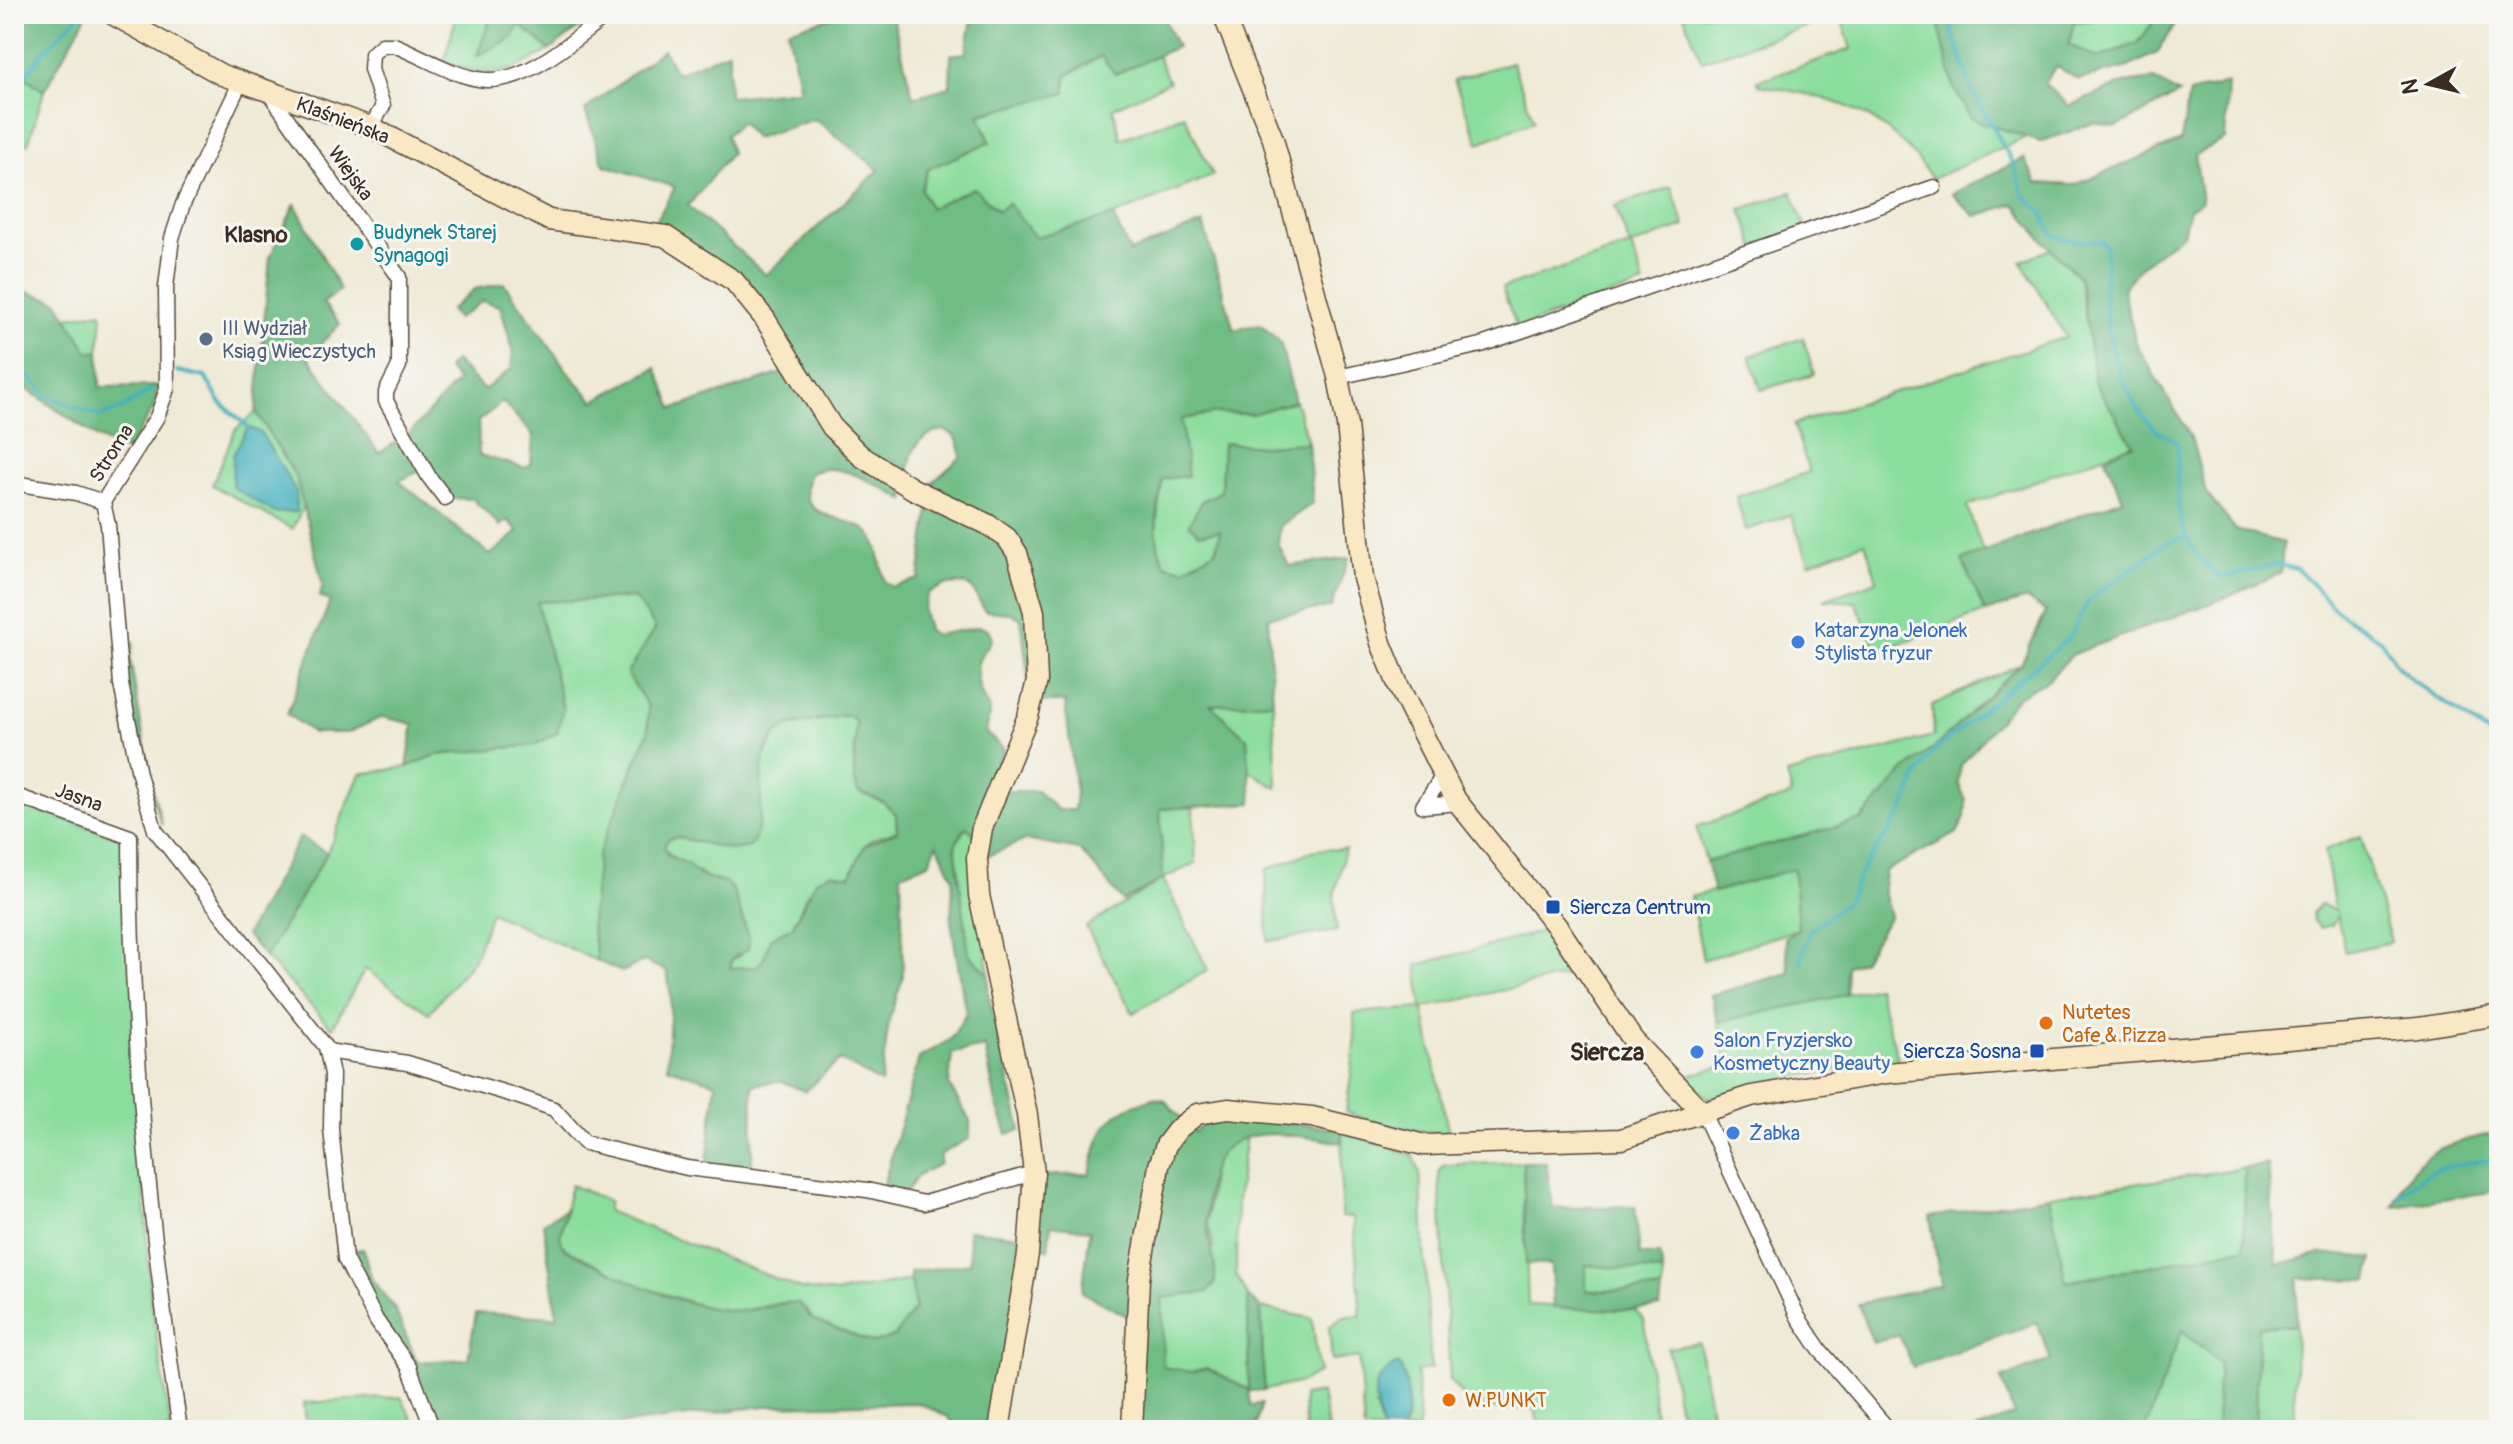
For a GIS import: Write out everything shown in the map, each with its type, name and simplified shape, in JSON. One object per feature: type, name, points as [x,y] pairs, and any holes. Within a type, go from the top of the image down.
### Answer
[{"type":"street","name":"Klaśnieńska","points":[[112,14],[240,83],[371,127],[549,220],[665,236],[734,281],[765,319],[800,372],[815,405],[861,456],[913,489],[987,524],[1007,538],[1017,553],[1034,612],[1037,681],[1028,716],[982,828],[977,858],[979,895],[1027,1115],[1034,1173],[1028,1254],[999,1430]]},
{"type":"street","points":[[371,127],[383,106],[371,69],[372,54],[382,45],[394,45],[488,80],[513,76],[529,68],[609,14]]},
{"type":"street","points":[[1223,14],[1273,139],[1338,377],[1347,425],[1357,545],[1371,610],[1399,687],[1442,777],[1459,803],[1552,919],[1633,1040],[1703,1113],[1798,1317],[1820,1350],[1889,1430]]},
{"type":"street","name":"Stroma","points":[[155,830],[125,710],[108,525],[103,502],[157,417],[167,389],[166,287],[172,238],[183,204],[240,83]]},
{"type":"street","name":"Wiejska","points":[[270,94],[399,277],[399,366],[386,392],[386,401],[429,477],[445,498]]},
{"type":"street","points":[[1338,377],[1481,345],[1934,187]]},
{"type":"street","points":[[14,483],[76,493],[103,502]]},
{"type":"street","points":[[1442,777],[1423,806],[1459,803]]},
{"type":"street","name":"Jasna","points":[[14,795],[130,837]]},
{"type":"street","points":[[180,1430],[153,1234],[130,921],[130,837],[155,830],[327,1051],[332,1074],[331,1129],[345,1259],[376,1320],[409,1367],[433,1430]]},
{"type":"street","points":[[1132,1430],[1139,1279],[1159,1166],[1172,1137],[1185,1121],[1197,1114],[1228,1109],[1312,1117],[1424,1145],[1621,1139],[1785,1089],[1887,1073],[2404,1029],[2499,1015]]},
{"type":"street","points":[[327,1051],[407,1063],[513,1095],[554,1109],[585,1143],[687,1168],[867,1190],[924,1203],[1034,1173]]},
{"type":"green space","points":[[14,14],[87,14],[44,91],[22,75],[14,87]]},
{"type":"green space","points":[[457,14],[492,14],[477,55],[519,23],[550,50],[522,65],[498,72],[475,71],[444,61]]},
{"type":"green space","points":[[492,14],[583,14],[588,21],[550,50],[519,24],[512,38],[477,56]]},
{"type":"green space","points":[[843,14],[892,14],[913,97],[950,87],[951,55],[966,53],[973,14],[1162,14],[1177,47],[1115,74],[1101,56],[1066,75],[1066,93],[979,114],[990,142],[928,169],[921,189],[930,208],[974,188],[998,211],[1008,203],[1035,237],[1113,216],[1130,252],[1203,223],[1234,330],[1260,324],[1280,342],[1295,401],[1252,414],[1217,413],[1181,419],[1188,476],[1162,479],[1156,523],[1161,554],[1166,565],[1184,569],[1216,550],[1220,531],[1199,534],[1189,524],[1203,500],[1221,492],[1223,443],[1263,446],[1308,443],[1313,503],[1280,526],[1278,544],[1289,566],[1349,558],[1331,607],[1268,617],[1273,702],[1211,705],[1247,739],[1252,803],[1160,809],[1163,879],[1123,901],[1080,850],[1025,840],[985,857],[974,834],[966,827],[955,845],[969,955],[989,974],[988,993],[1021,1130],[1007,1134],[996,1103],[985,1047],[952,1053],[949,1085],[970,1121],[970,1138],[940,1155],[940,1164],[918,1175],[904,1196],[882,1190],[919,1058],[951,1039],[966,1014],[951,922],[953,877],[937,844],[929,863],[901,874],[903,977],[889,1020],[881,1083],[840,1060],[805,1091],[781,1081],[753,1085],[752,1170],[707,1162],[716,1083],[667,1067],[671,998],[667,971],[644,961],[622,972],[597,961],[591,923],[598,855],[648,733],[648,706],[627,673],[656,628],[634,598],[537,602],[563,709],[557,733],[535,745],[436,755],[407,767],[414,724],[382,717],[347,733],[313,733],[287,714],[330,601],[319,596],[323,585],[296,477],[256,412],[270,257],[295,204],[340,290],[323,303],[340,324],[308,357],[379,453],[410,433],[458,381],[447,368],[455,361],[484,390],[511,369],[513,350],[500,306],[483,301],[457,319],[450,310],[475,289],[504,283],[568,372],[594,401],[656,368],[673,409],[791,370],[750,287],[653,227],[675,187],[604,165],[585,110],[663,50],[677,73],[729,51],[729,97],[800,90],[788,30]],"holes":[[[815,119],[879,170],[766,275],[688,206],[731,153],[726,135],[741,122],[755,138]],[[503,402],[533,435],[531,464],[525,468],[479,455],[478,421]],[[947,431],[957,439],[961,457],[933,482],[919,579],[892,587],[885,582],[878,551],[870,534],[861,527],[816,509],[809,502],[806,490],[810,474],[833,469],[858,476],[905,500],[909,466],[921,440],[930,434]],[[427,467],[451,498],[473,499],[500,526],[508,520],[518,532],[490,555],[399,481]],[[965,584],[972,588],[985,611],[1011,613],[1021,619],[1030,692],[1041,702],[1065,702],[1076,793],[1074,810],[1058,810],[1037,791],[1003,791],[989,784],[1004,749],[986,733],[990,708],[980,690],[977,668],[992,638],[988,629],[979,627],[936,635],[928,630],[923,611],[928,593],[945,585]],[[850,716],[856,722],[854,775],[858,792],[883,802],[896,814],[897,831],[865,845],[850,876],[831,873],[816,880],[793,926],[770,939],[763,960],[756,967],[730,968],[732,959],[748,949],[749,939],[733,890],[726,883],[700,876],[686,863],[668,856],[664,847],[668,839],[677,837],[731,850],[750,847],[760,818],[762,766],[773,737],[792,724]]]},
{"type":"green space","points":[[1683,14],[1936,14],[1937,22],[2021,135],[2027,137],[1932,179],[1896,137],[1857,111],[1812,95],[1759,85],[1757,81],[1851,49],[1840,15],[1702,61]]},
{"type":"green space","points":[[1936,14],[2099,14],[2099,19],[2074,22],[2069,45],[2098,58],[2138,43],[2159,14],[2182,14],[2157,53],[2128,67],[2078,80],[2057,66],[2044,83],[2069,106],[2124,83],[2154,79],[2179,94],[2116,127],[2094,123],[2040,142],[1971,119],[1953,86]]},
{"type":"green space","points":[[2099,14],[2159,14],[2138,43],[2098,58],[2069,46],[2073,22],[2099,19]]},
{"type":"green space","points":[[1157,55],[1169,82],[1113,108],[1121,139],[1184,115],[1213,175],[1113,216],[1034,238],[1008,204],[998,211],[974,188],[929,209],[921,189],[928,169],[990,142],[979,115],[1021,103],[1101,56],[1116,74]]},
{"type":"green space","points":[[1512,62],[1534,121],[1479,143],[1454,80]]},
{"type":"green space","points":[[22,75],[44,91],[28,144],[14,141],[14,87]]},
{"type":"green space","points":[[2228,83],[2225,139],[2195,155],[2202,201],[2189,209],[2183,234],[2141,266],[2123,289],[2137,346],[2191,437],[2206,493],[2236,530],[2283,543],[2281,573],[2217,601],[2073,654],[2048,680],[2018,697],[1961,765],[1958,783],[1966,800],[1965,817],[1957,833],[1885,871],[1883,891],[1890,916],[1862,961],[1847,966],[1846,995],[1718,1022],[1711,995],[1789,973],[1785,937],[1798,929],[1794,869],[1714,892],[1706,862],[1861,820],[1905,770],[1935,747],[2021,664],[2046,612],[2026,599],[1985,612],[1962,560],[2123,499],[2105,458],[2133,444],[2095,383],[2080,278],[2038,235],[2015,204],[1975,216],[1952,194],[2024,158],[2037,183],[2074,185],[2181,141],[2189,93]]},
{"type":"green space","points":[[1671,187],[1685,226],[1631,246],[1644,284],[1517,328],[1502,288],[1630,246],[1615,206]]},
{"type":"green space","points":[[1792,192],[1806,228],[1755,247],[1741,209]]},
{"type":"green space","points":[[2051,249],[2080,278],[2095,383],[2133,445],[1967,506],[1983,552],[1963,560],[1985,612],[1877,652],[1856,602],[1824,600],[1877,581],[1865,542],[1809,563],[1791,515],[1746,530],[1736,497],[1809,472],[1794,424],[2066,337],[2021,261]]},
{"type":"green space","points":[[14,288],[57,301],[88,352],[99,352],[100,387],[159,386],[153,409],[127,451],[98,438],[14,380]]},
{"type":"green space","points":[[102,312],[99,352],[88,352],[66,317]]},
{"type":"green space","points":[[1803,338],[1814,374],[1761,390],[1750,356]]},
{"type":"green space","points":[[1295,401],[1308,443],[1263,446],[1223,443],[1221,492],[1203,500],[1220,531],[1216,550],[1184,569],[1166,565],[1156,533],[1157,513],[1162,479],[1188,475],[1180,419],[1217,413],[1252,414]]},
{"type":"green space","points":[[256,412],[296,477],[304,506],[292,529],[212,485],[235,430]]},
{"type":"green space","points":[[634,598],[656,628],[627,673],[648,706],[648,733],[627,781],[591,923],[597,961],[491,912],[474,959],[429,1013],[365,969],[332,1028],[265,957],[327,853],[360,774],[407,767],[436,755],[535,745],[563,709],[537,602]]},
{"type":"green space","points":[[122,634],[134,643],[130,658],[150,778],[162,825],[146,778],[135,731]]},
{"type":"green space","points":[[2021,664],[1935,747],[1905,770],[1861,820],[1706,862],[1696,827],[1792,795],[1787,774],[1934,736],[1932,705]]},
{"type":"green space","points":[[1273,702],[1277,788],[1247,769],[1247,739],[1210,705]]},
{"type":"green space","points":[[850,716],[856,722],[854,775],[858,792],[883,802],[896,814],[897,831],[874,838],[867,844],[850,876],[831,873],[807,894],[793,926],[770,939],[763,961],[756,967],[730,968],[732,959],[740,955],[745,926],[733,890],[685,866],[664,847],[668,839],[677,837],[712,845],[777,734],[785,727]]},
{"type":"green space","points":[[14,803],[125,839],[150,1293],[171,1430],[14,1430]]},
{"type":"green space","points":[[1193,807],[1196,863],[1163,879],[1160,809]]},
{"type":"green space","points":[[967,827],[975,834],[989,974],[969,955],[955,845]]},
{"type":"green space","points":[[2361,836],[2391,942],[2345,952],[2337,916],[2332,925],[2321,928],[2313,921],[2312,913],[2321,904],[2335,911],[2325,850]]},
{"type":"green space","points":[[300,837],[327,853],[265,957],[246,935]]},
{"type":"green space","points":[[1345,849],[1334,897],[1337,931],[1268,941],[1266,870],[1315,850]]},
{"type":"green space","points":[[1794,868],[1798,929],[1703,960],[1691,897]]},
{"type":"green space","points":[[1163,879],[1208,970],[1133,1013],[1086,927]]},
{"type":"green space","points":[[1548,930],[1576,974],[1423,1008],[1449,1134],[1389,1127],[1346,1112],[1355,1046],[1354,1013],[1422,1008],[1417,965]]},
{"type":"green space","points":[[1877,987],[1899,1062],[1797,1076],[1710,1099],[1683,1077],[1727,1065],[1718,1022]]},
{"type":"green space","points":[[1154,1098],[1164,1100],[1195,1132],[1206,1124],[1222,1119],[1242,1118],[1342,1130],[1342,1143],[1263,1134],[1243,1138],[1227,1148],[1215,1164],[1208,1189],[1207,1223],[1215,1284],[1207,1292],[1162,1298],[1163,1367],[1191,1372],[1207,1368],[1249,1390],[1248,1296],[1261,1308],[1264,1390],[1249,1391],[1251,1406],[1262,1403],[1255,1430],[1138,1430],[1142,1324],[1082,1292],[1090,1230],[1051,1225],[1048,1250],[1023,1241],[991,1430],[956,1430],[948,1417],[919,1403],[765,1406],[578,1430],[481,1427],[478,1430],[439,1430],[353,1269],[351,1251],[363,1249],[372,1280],[395,1309],[417,1362],[468,1359],[476,1313],[557,1317],[543,1223],[566,1209],[560,1236],[563,1247],[625,1279],[670,1297],[716,1309],[746,1311],[799,1303],[813,1320],[873,1343],[894,1337],[915,1308],[910,1272],[970,1263],[968,1230],[1036,1238],[1039,1176],[1090,1174],[1097,1144],[1107,1124],[1125,1110]]},
{"type":"green space","points":[[1342,1130],[1413,1155],[1420,1172],[1431,1369],[1417,1371],[1419,1430],[1402,1430],[1407,1419],[1375,1407],[1383,1430],[1364,1430],[1359,1357],[1332,1361],[1329,1327],[1343,1317],[1361,1315],[1353,1217],[1341,1217]]},
{"type":"green space","points":[[2499,1132],[2499,1191],[2393,1206],[2402,1186],[2422,1160],[2448,1146]]},
{"type":"green space","points":[[1246,1135],[1237,1200],[1236,1275],[1248,1296],[1249,1390],[1207,1368],[1191,1372],[1163,1368],[1162,1298],[1207,1292],[1213,1243],[1207,1222],[1212,1162],[1228,1146]]},
{"type":"green space","points":[[1523,1162],[1528,1305],[1634,1310],[1644,1320],[1656,1424],[1540,1428],[1534,1409],[1474,1409],[1450,1381],[1439,1172],[1445,1165]]},
{"type":"green space","points":[[1523,1162],[1546,1162],[1553,1208],[1635,1206],[1640,1255],[1660,1255],[1663,1272],[1586,1265],[1586,1291],[1662,1290],[1660,1307],[1634,1310],[1553,1308],[1551,1265],[1526,1264]]},
{"type":"green space","points":[[2268,1164],[2277,1265],[2321,1253],[2373,1258],[2368,1280],[2298,1278],[2296,1325],[2258,1327],[2256,1430],[2216,1430],[2219,1362],[2182,1330],[2145,1430],[1975,1430],[2014,1415],[2001,1379],[2051,1360],[2037,1323],[1913,1367],[1899,1335],[1873,1343],[1858,1304],[1941,1285],[1930,1217],[2049,1196],[2066,1282],[2244,1248],[2245,1168]]},
{"type":"green space","points":[[2245,1168],[2244,1248],[2065,1282],[2049,1196]]},
{"type":"green space","points":[[571,1185],[609,1201],[607,1211],[801,1289],[837,1293],[911,1280],[915,1308],[894,1337],[873,1343],[813,1320],[807,1310],[788,1302],[740,1311],[709,1308],[630,1283],[563,1247],[559,1237]]},
{"type":"green space","points":[[1585,1265],[1663,1272],[1662,1290],[1586,1291]]},
{"type":"green space","points":[[1261,1308],[1312,1318],[1319,1372],[1302,1382],[1264,1390]]},
{"type":"green space","points":[[2296,1325],[2294,1430],[2256,1430],[2258,1326]]},
{"type":"green space","points":[[2181,1330],[2219,1362],[2216,1430],[2145,1430]]},
{"type":"green space","points":[[1699,1343],[1711,1413],[1680,1419],[1668,1348]]},
{"type":"green space","points":[[1322,1393],[1328,1430],[1305,1430],[1303,1396]]},
{"type":"green space","points":[[401,1397],[418,1430],[307,1430],[304,1403]]},
{"type":"water","points":[[248,427],[261,433],[296,491],[297,512],[275,513],[232,487],[233,455]]},
{"type":"water","points":[[1399,1364],[1408,1397],[1407,1414],[1402,1430],[1383,1430],[1375,1391],[1382,1376]]},
{"type":"waterway","points":[[14,93],[40,55],[80,14]]},
{"type":"waterway","points":[[1947,14],[1971,88],[2014,165],[2024,196],[2043,212],[2046,223],[2057,236],[2103,242],[2106,249],[2105,306],[2119,371],[2142,415],[2178,444],[2178,502],[2186,536],[2194,551],[2222,578],[2277,564],[2299,570],[2338,612],[2381,640],[2398,667],[2414,681],[2499,741]]},
{"type":"waterway","points":[[14,370],[27,374],[47,396],[100,416],[121,409],[151,390]]},
{"type":"waterway","points":[[177,371],[205,377],[220,402],[248,427]]},
{"type":"waterway","points":[[1800,964],[1810,930],[1847,902],[1862,870],[1902,813],[1918,774],[1933,752],[2069,638],[2089,600],[2168,542],[2187,537]]},
{"type":"waterway","points":[[2398,1197],[2432,1172],[2499,1159]]},
{"type":"place","name":"Budynek Starej Synagogi","points":[[357,244]]},
{"type":"place","name":"III Wydział Ksiąg Wieczystych","points":[[206,339]]},
{"type":"place","name":"Katarzyna Jelonek Stylista fryzur","points":[[1798,642]]},
{"type":"place","name":"Siercza Centrum","points":[[1553,907]]},
{"type":"place","name":"Nutetes Cafe & Pizza","points":[[2046,1023]]},
{"type":"place","name":"Siercza Sosna","points":[[2037,1051]]},
{"type":"place","name":"Salon Fryzjersko Kosmetyczny Beauty","points":[[1697,1052]]},
{"type":"place","name":"Żabka","points":[[1733,1133]]},
{"type":"place","name":"W.PUNKT","points":[[1449,1400]]},
{"type":"district","name":"Klasno","points":[[256,234]]},
{"type":"district","name":"Siercza","points":[[1607,1052]]}]
